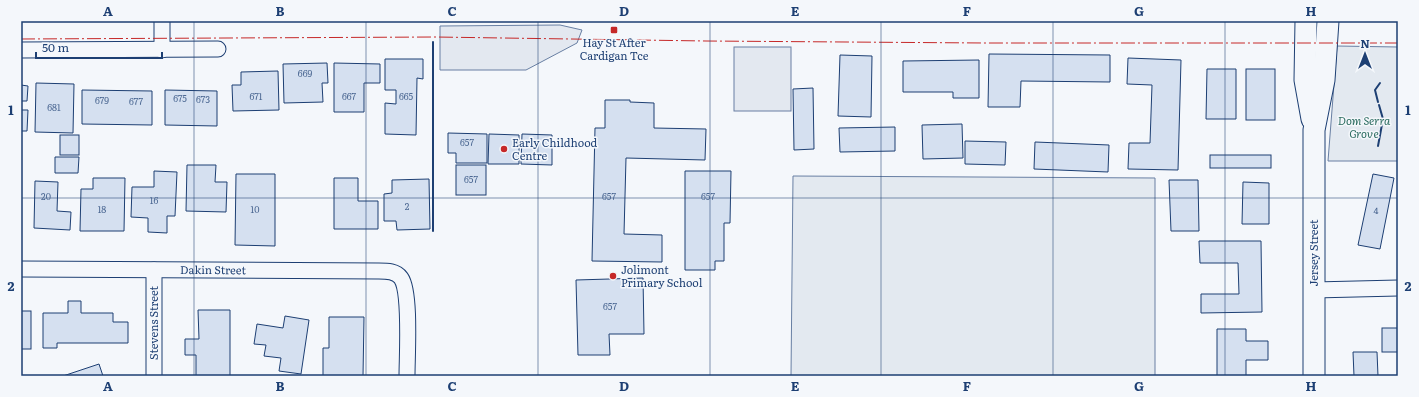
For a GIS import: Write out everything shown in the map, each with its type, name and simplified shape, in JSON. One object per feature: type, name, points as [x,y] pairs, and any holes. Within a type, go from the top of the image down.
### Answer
[{"type":"street","points":[[162,21],[162,50]]},
{"type":"street","name":"Jersey Street","points":[[1306,21],[1306,80],[1314,130],[1314,376]]},
{"type":"street","name":"Jersey Street","points":[[1314,130],[1324,80],[1328,21]]},
{"type":"street","points":[[21,50],[218,49]]},
{"type":"street","name":"Dakin Street","points":[[21,269],[379,271],[395,274],[402,280],[407,301],[407,376]]},
{"type":"street","name":"Stevens Street","points":[[154,270],[154,376]]},
{"type":"street","points":[[1314,290],[1398,288]]},
{"type":"green space","name":"Dom Serra Grove","points":[[1337,46],[1398,47],[1398,161],[1328,161]]},
{"type":"green space","points":[[793,176],[1155,178],[1155,376],[791,376]]},
{"type":"shaded area","points":[[560,25],[582,30],[577,43],[526,70],[440,70],[440,26]]},
{"type":"shaded area","points":[[734,47],[791,47],[791,111],[734,111]]},
{"type":"building","points":[[989,54],[1110,55],[1110,82],[1021,81],[1020,107],[988,107]]},
{"type":"building","points":[[840,55],[872,56],[871,117],[838,116]]},
{"type":"building","points":[[1128,58],[1181,60],[1178,170],[1128,169],[1129,143],[1150,143],[1152,85],[1127,84]]},
{"type":"building","points":[[385,59],[423,59],[423,79],[417,78],[416,135],[385,134],[385,103],[396,104],[396,90],[385,90]]},
{"type":"building","points":[[979,60],[979,98],[953,98],[953,92],[903,92],[903,61]]},
{"type":"building","points":[[327,63],[328,83],[322,83],[323,102],[284,103],[283,64]]},
{"type":"building","points":[[334,63],[380,64],[380,83],[364,83],[364,112],[334,112]]},
{"type":"building","points":[[1207,69],[1236,69],[1236,119],[1206,119]]},
{"type":"building","points":[[1246,69],[1275,69],[1275,120],[1246,120]]},
{"type":"building","points":[[278,71],[279,110],[233,111],[232,85],[241,85],[241,72]]},
{"type":"building","points":[[36,83],[74,84],[73,133],[35,132]]},
{"type":"building","points":[[21,85],[28,86],[27,101],[21,101]]},
{"type":"building","points":[[813,88],[814,149],[794,150],[793,89]]},
{"type":"building","points":[[82,90],[152,91],[152,125],[82,124]]},
{"type":"building","points":[[165,90],[217,91],[217,126],[165,125]]},
{"type":"building","points":[[605,100],[630,100],[630,102],[654,103],[654,128],[706,129],[705,160],[626,158],[624,234],[662,235],[662,262],[592,261],[595,128],[605,128]]},
{"type":"building","points":[[21,110],[28,110],[27,131],[21,131]]},
{"type":"building","points":[[962,124],[963,158],[923,159],[922,125]]},
{"type":"building","points":[[895,127],[895,151],[840,152],[839,128]]},
{"type":"building","points":[[448,133],[487,134],[487,163],[456,163],[456,153],[448,153]]},
{"type":"building","points":[[489,134],[519,135],[519,164],[488,164]]},
{"type":"building","points":[[522,134],[552,135],[552,165],[521,164]]},
{"type":"building","points":[[60,135],[79,135],[79,155],[60,155]]},
{"type":"building","points":[[965,141],[1006,142],[1005,165],[965,164]]},
{"type":"building","points":[[1035,142],[1109,145],[1108,172],[1034,169]]},
{"type":"building","points":[[1210,155],[1271,155],[1271,168],[1210,168]]},
{"type":"building","points":[[55,157],[79,157],[78,173],[55,173]]},
{"type":"building","points":[[187,165],[216,165],[215,182],[227,182],[226,212],[186,211]]},
{"type":"building","points":[[456,165],[486,165],[486,195],[456,195]]},
{"type":"building","points":[[154,171],[177,172],[175,216],[167,216],[167,233],[148,232],[148,218],[131,217],[132,187],[154,187]]},
{"type":"building","points":[[685,171],[731,171],[730,223],[724,223],[724,261],[715,261],[715,270],[685,270]]},
{"type":"building","points":[[236,174],[275,174],[275,246],[235,245]]},
{"type":"building","points":[[1373,174],[1394,178],[1380,249],[1358,245]]},
{"type":"building","points":[[93,178],[125,178],[124,231],[80,231],[81,189],[93,189]]},
{"type":"building","points":[[334,178],[358,178],[358,201],[378,201],[378,229],[334,229]]},
{"type":"building","points":[[429,179],[430,229],[397,230],[396,221],[384,221],[384,194],[392,193],[392,180]]},
{"type":"building","points":[[1169,180],[1198,180],[1199,231],[1171,231]]},
{"type":"building","points":[[35,181],[58,182],[57,211],[71,212],[70,230],[34,228]]},
{"type":"building","points":[[1243,182],[1269,183],[1269,224],[1242,224]]},
{"type":"building","points":[[1199,241],[1261,241],[1262,312],[1201,313],[1201,294],[1239,294],[1238,263],[1200,263]]},
{"type":"building","points":[[643,278],[644,334],[609,334],[610,355],[578,355],[576,280]]},
{"type":"building","points":[[68,301],[81,301],[81,313],[113,313],[113,322],[128,322],[128,343],[57,343],[57,348],[43,348],[43,313],[68,313]]},
{"type":"building","points":[[198,310],[230,310],[230,376],[196,376],[196,355],[185,355],[185,339],[199,339]]},
{"type":"building","points":[[21,311],[31,311],[31,349],[21,349]]},
{"type":"building","points":[[285,316],[309,320],[301,374],[279,371],[281,358],[264,356],[266,345],[254,344],[257,324],[283,328]]},
{"type":"building","points":[[329,317],[364,317],[363,376],[323,376],[323,348],[329,348]]},
{"type":"building","points":[[1382,328],[1398,328],[1398,352],[1382,352]]},
{"type":"building","points":[[1217,329],[1246,329],[1246,341],[1268,341],[1268,360],[1246,360],[1246,376],[1217,376]]},
{"type":"building","points":[[1353,352],[1377,352],[1378,376],[1354,376]]},
{"type":"building","points":[[99,364],[103,376],[63,376]]},
{"type":"wall","points":[[433,42],[433,231]]},
{"type":"wall","points":[[1378,102],[1375,90],[1380,83]]},
{"type":"wall","points":[[1378,146],[1383,119],[1379,105]]},
{"type":"power","points":[[21,39],[435,37],[984,43],[1398,43]]},
{"type":"place","name":"Hay St After Cardigan Tce","points":[[614,30]]},
{"type":"place","name":"Early Childhood Centre","points":[[504,149]]},
{"type":"place","name":"Jolimont Primary School","points":[[613,276]]}]
